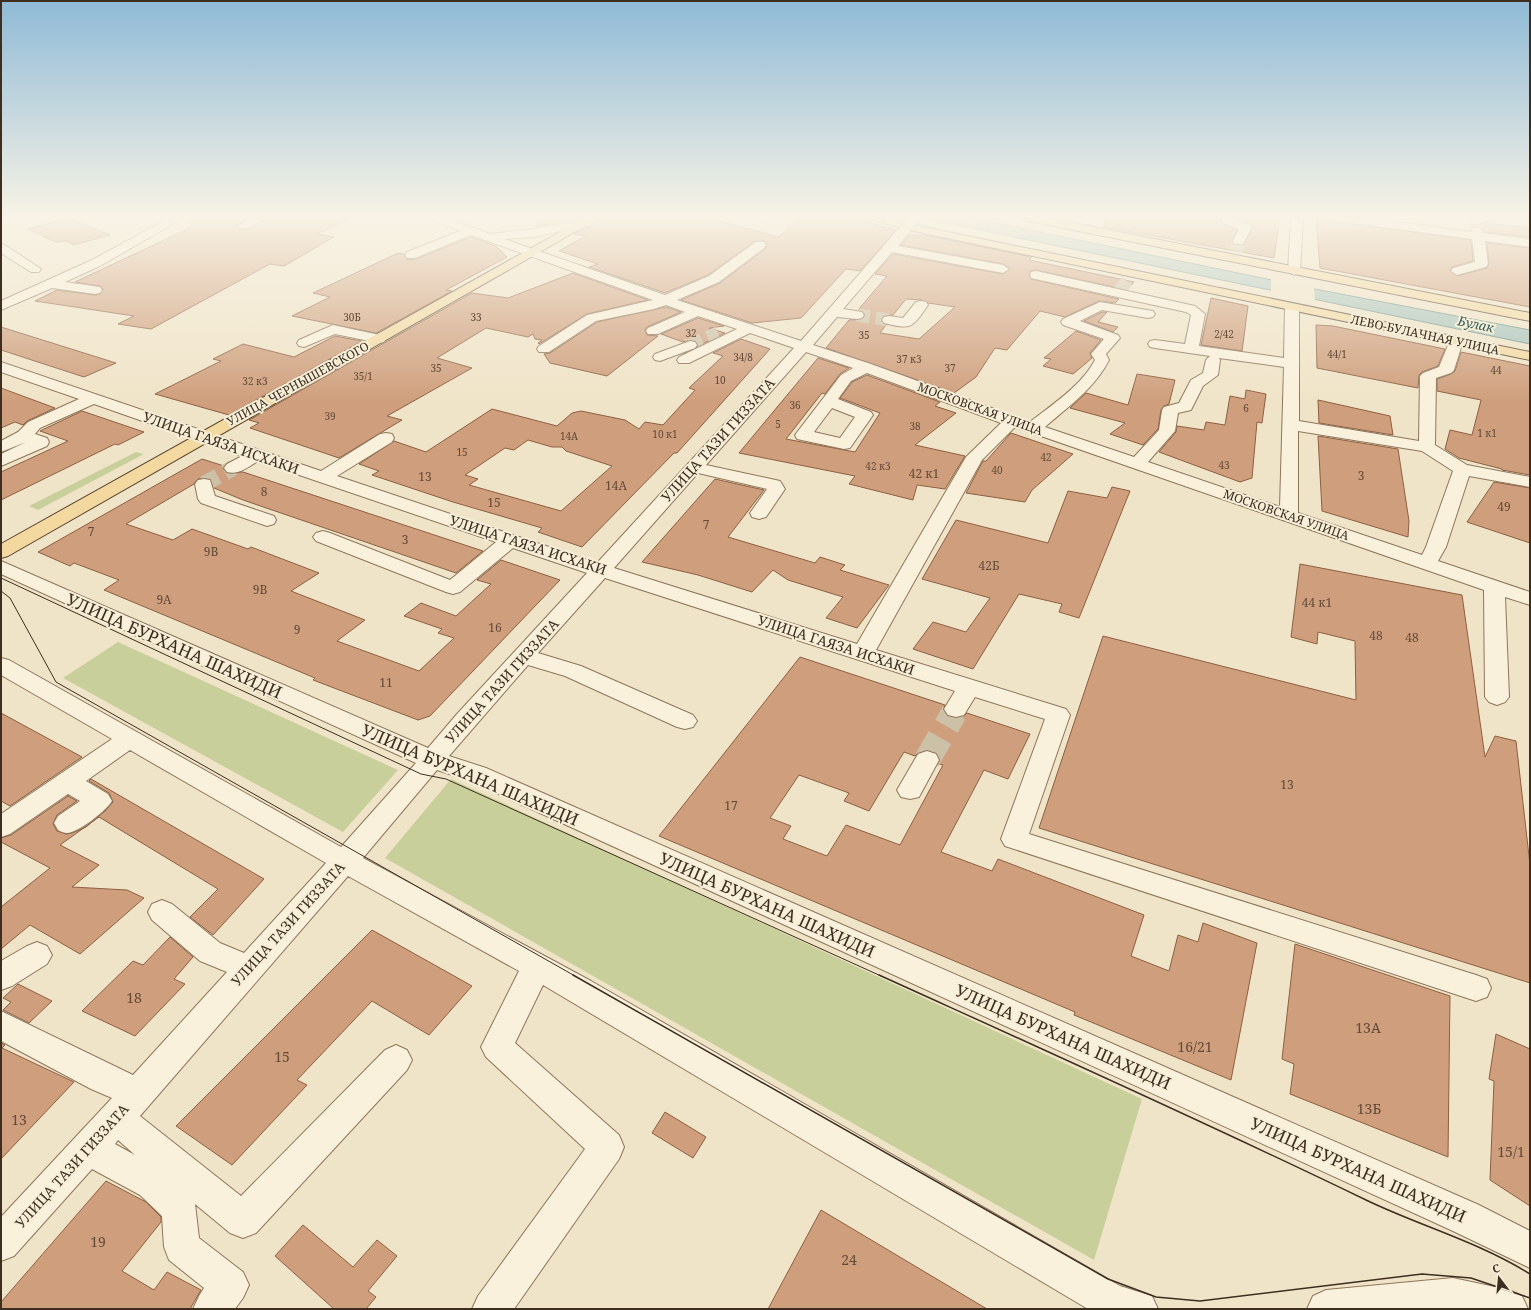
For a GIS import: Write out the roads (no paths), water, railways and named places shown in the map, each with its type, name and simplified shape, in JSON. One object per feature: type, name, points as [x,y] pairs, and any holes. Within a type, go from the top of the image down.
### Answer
[{"type":"main road","name":"УЛИЦА ЧЕРНЫШЕВСКОГО","points":[[1,552],[489,278]]},
{"type":"main road","name":"ЛЕВО-БУЛАЧНАЯ УЛИЦА","points":[[1106,278],[1124,285],[1292,308],[1530,356]]},
{"type":"main road","points":[[1335,278],[1530,317]]},
{"type":"street","points":[[1,306],[64,278]]},
{"type":"street","name":"МОСКОВСКАЯ УЛИЦА","points":[[604,278],[866,367],[1012,421],[1530,599]]},
{"type":"street","points":[[544,349],[592,318],[654,305],[715,278]]},
{"type":"street","name":"УЛИЦА ТАЗИ ГИЗЗАТА","points":[[1,1244],[116,1118],[600,569],[864,278]]},
{"type":"street","points":[[1034,278],[1033,279],[1124,285],[1190,308],[1198,314],[1191,349]]},
{"type":"street","points":[[595,287],[612,281]]},
{"type":"street","points":[[51,284],[95,290]]},
{"type":"street","points":[[6,290],[18,298]]},
{"type":"street","points":[[889,320],[907,323],[921,305]]},
{"type":"street","points":[[1033,428],[1079,389],[1100,366],[1102,360],[1098,354],[1113,338],[1068,322],[1100,306],[1148,314]]},
{"type":"street","points":[[1289,516],[1292,308]]},
{"type":"street","points":[[653,331],[698,311]]},
{"type":"street","points":[[833,312],[857,315]]},
{"type":"street","points":[[718,333],[744,326]]},
{"type":"street","points":[[684,360],[744,326]]},
{"type":"street","points":[[304,343],[333,329],[379,339]]},
{"type":"street","points":[[1427,447],[1428,376],[1446,370],[1456,341]]},
{"type":"street","points":[[1155,344],[1291,364]]},
{"type":"street","points":[[660,357],[690,345]]},
{"type":"street","points":[[1137,464],[1167,431],[1170,410],[1185,407],[1196,383],[1210,375],[1213,360]]},
{"type":"street","name":"УЛИЦА ГАЯЗА ИСХАКИ","points":[[1,367],[203,438],[510,540],[1058,715],[1014,839],[1476,988]]},
{"type":"street","points":[[828,401],[846,378],[866,367]]},
{"type":"street","points":[[1,447],[24,436],[34,426],[94,399]]},
{"type":"street","points":[[863,653],[975,457],[1012,421]]},
{"type":"street","points":[[1290,426],[1427,447],[1462,468],[1530,482]]},
{"type":"street","points":[[1,461],[41,442],[24,436]]},
{"type":"street","points":[[323,477],[386,438]]},
{"type":"street","points":[[233,468],[256,455]]},
{"type":"street","points":[[693,467],[774,485],[776,489],[759,512]]},
{"type":"street","points":[[1427,563],[1436,547],[1462,468]]},
{"type":"street","points":[[204,484],[207,499],[267,520]]},
{"type":"street","points":[[323,537],[454,588],[510,540]]},
{"type":"street","name":"УЛИЦА БУРХАНА ШАХИДИ","points":[[1,568],[432,760],[458,767],[484,778],[1466,1218],[1530,1250]]},
{"type":"street","points":[[1494,586],[1497,697]]},
{"type":"street","points":[[523,656],[573,671],[685,722]]},
{"type":"street","points":[[1,665],[344,861],[587,994],[1114,1303],[1139,1309]]},
{"type":"street","points":[[956,709],[969,687]]},
{"type":"street","points":[[1,827],[69,782],[129,739]]},
{"type":"street","points":[[910,790],[927,760]]},
{"type":"street","points":[[67,823],[99,801],[69,782]]},
{"type":"street","points":[[162,912],[210,952],[249,968]]},
{"type":"street","points":[[1,977],[37,955]]},
{"type":"street","points":[[491,1309],[607,1147],[497,1047],[536,966]]},
{"type":"street","points":[[1,1025],[99,1074],[102,1078],[138,1093]]},
{"type":"street","points":[[116,1118],[243,1220],[396,1060]]},
{"type":"street","points":[[89,1148],[152,1183],[179,1208],[182,1247],[230,1285],[212,1309]]},
{"type":"street","points":[[1326,1309],[1398,1305],[1453,1297],[1509,1309]]},
{"type":"water","name":"Булак","points":[[1213,278],[1263,278],[1530,330],[1530,344]]},
{"type":"tunnel","points":[[1119,291],[1127,281]]},
{"type":"tunnel","points":[[857,315],[889,320]]},
{"type":"tunnel","points":[[691,344],[690,345],[718,333]]},
{"type":"tunnel","points":[[204,484],[233,468]]},
{"type":"tunnel","points":[[953,714],[956,709]]},
{"type":"tunnel","points":[[927,760],[954,713]]},
{"type":"tram line","points":[[1,578],[421,774],[446,779],[881,976]]},
{"type":"tram line","points":[[1,591],[10,598],[56,682],[575,976]]},
{"type":"tram line","points":[[573,975],[1108,1279],[1156,1297],[1200,1301],[1422,1274],[1471,1278],[1530,1298]]},
{"type":"tram line","points":[[879,975],[1184,1114],[1386,1209],[1470,1243],[1530,1274]]}]
